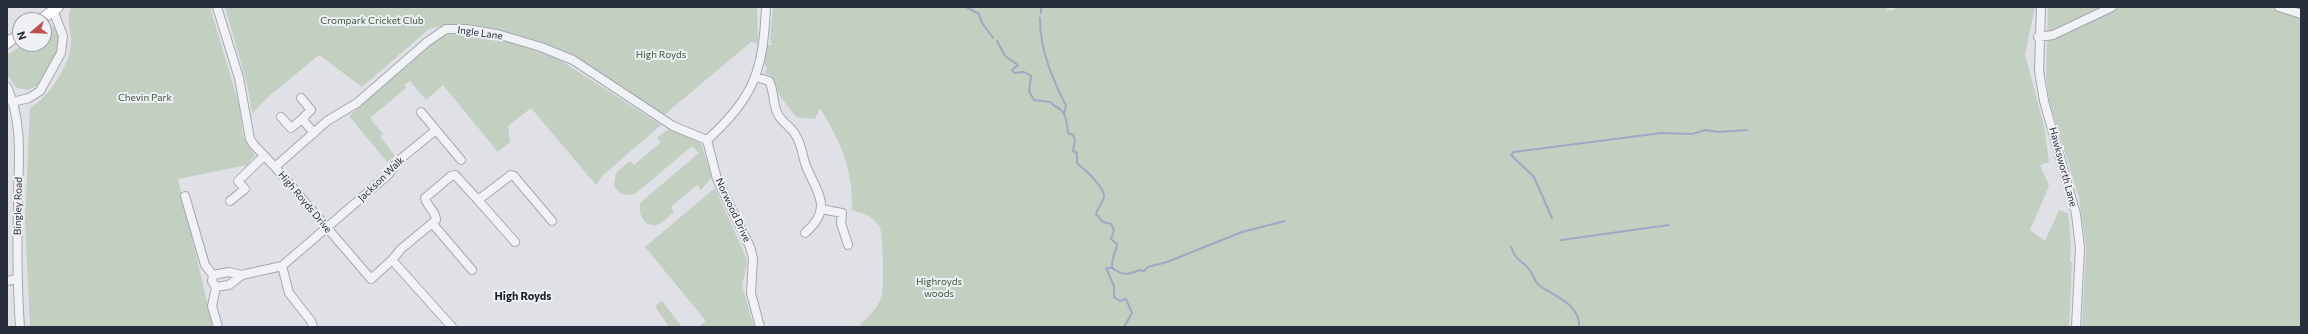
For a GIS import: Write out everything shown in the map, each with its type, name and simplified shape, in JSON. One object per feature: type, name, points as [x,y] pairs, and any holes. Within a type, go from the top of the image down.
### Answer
[{"type":"street","name":"High Royds Drive","points":[[217,7],[240,85],[250,139],[263,157],[275,167],[371,279],[392,260]]},
{"type":"street","points":[[707,140],[740,107],[756,78],[762,52],[766,7]]},
{"type":"street","name":"Hawksworth Lane","points":[[2041,7],[2038,37],[2038,71],[2044,101],[2076,214],[2080,262],[2076,327]]},
{"type":"street","points":[[2038,37],[2053,35],[2112,7]]},
{"type":"street","points":[[2279,7],[2301,14]]},
{"type":"street","points":[[12,102],[29,98],[40,91],[61,53],[64,36],[56,9]]},
{"type":"street","name":"Ingle Lane","points":[[275,167],[327,120],[357,103],[446,29],[466,29],[497,34],[540,47],[573,60],[673,126],[707,140]]},
{"type":"street","points":[[756,78],[768,81],[773,88],[778,115],[796,135],[807,168],[819,191],[822,204],[821,209],[812,227],[805,233]]},
{"type":"street","name":"Bingley Road","points":[[7,87],[12,102],[19,139],[17,279],[20,327]]},
{"type":"street","points":[[281,117],[291,128],[302,119],[311,110],[301,98]]},
{"type":"street","points":[[421,112],[461,160]]},
{"type":"street","points":[[302,119],[314,133]]},
{"type":"street","name":"Jackson Walk","points":[[282,266],[388,175],[398,161],[436,130]]},
{"type":"street","name":"Norwood Drive","points":[[707,140],[717,178],[750,247],[753,258],[750,280],[751,293],[760,327]]},
{"type":"street","points":[[230,201],[244,189],[238,181],[263,157]]},
{"type":"street","points":[[478,200],[511,175],[514,176],[552,221]]},
{"type":"street","points":[[452,327],[392,260],[401,249],[436,220],[436,215],[426,203],[425,198],[451,176],[458,177],[515,242]]},
{"type":"street","points":[[186,196],[205,266],[213,275]]},
{"type":"street","points":[[821,209],[842,213],[841,223],[848,245]]},
{"type":"street","points":[[432,223],[472,270]]},
{"type":"street","points":[[216,287],[229,285],[242,275],[282,266],[289,293],[311,320],[313,327]]},
{"type":"street","points":[[213,275],[229,272],[242,275]]},
{"type":"street","points":[[213,275],[212,281],[216,287],[212,306],[218,327]]},
{"type":"street","points":[[7,281],[17,279]]},
{"type":"green space","name":"Chevin Park","points":[[72,7],[210,7],[240,108],[243,136],[255,156],[247,165],[178,179],[213,327],[30,327],[25,219],[30,108],[51,89],[66,63],[71,44],[69,15]]},
{"type":"green space","name":"High Royds","points":[[225,7],[757,7],[758,44],[751,42],[664,115],[568,52],[491,29],[451,24],[429,29],[362,87],[319,55],[269,96],[252,114],[248,88]]},
{"type":"green space","name":"Highroyds woods","points":[[773,7],[1887,7],[1887,10],[1895,10],[1895,7],[2035,7],[2025,54],[2044,126],[2049,162],[2040,165],[2049,186],[2030,230],[2045,241],[2059,210],[2068,213],[2071,244],[2070,262],[2072,262],[2069,327],[858,327],[875,309],[882,295],[883,261],[880,228],[872,218],[852,210],[852,195],[848,168],[840,145],[820,108],[815,119],[796,117],[780,96],[771,76],[765,73],[767,68],[763,61],[763,49],[767,45],[772,45],[770,39]]},
{"type":"green space","points":[[2048,7],[2301,7],[2301,327],[2082,327],[2086,248],[2079,198],[2049,101],[2046,76]]},
{"type":"green space","points":[[54,26],[58,34],[59,48],[39,85],[28,90],[17,88],[7,75],[7,55],[12,52],[52,52],[52,27]]},
{"type":"green space","points":[[457,32],[512,43],[557,58],[661,125],[603,175],[596,185],[531,108],[508,126],[510,142],[498,152],[443,85],[426,100],[410,81],[404,85],[406,88],[370,118],[383,134],[380,136],[395,156],[387,162],[349,116],[437,38]]},
{"type":"green space","points":[[667,130],[673,130],[701,143],[712,177],[701,190],[697,185],[671,207],[674,212],[665,220],[656,225],[651,225],[641,216],[641,202],[699,153],[692,146],[635,194],[622,194],[618,190],[614,185],[616,173],[630,161],[634,165],[661,142],[657,138]]},
{"type":"green space","points":[[715,188],[746,257],[747,264],[742,285],[754,327],[698,327],[706,321],[645,247]]},
{"type":"green space","points":[[662,301],[682,327],[669,327],[655,306]]},
{"type":"waterway","points":[[966,7],[979,14],[982,23],[993,38]]},
{"type":"waterway","points":[[1041,7],[1041,13]]},
{"type":"waterway","points":[[1040,18],[1042,42],[1048,64],[1066,106],[1064,114]]},
{"type":"waterway","points":[[997,41],[1005,56],[1018,65],[1012,70],[1014,73],[1024,72],[1031,76],[1029,91],[1034,100],[1051,102],[1063,112],[1068,133],[1073,135],[1075,140],[1073,151],[1077,153],[1077,163],[1094,178],[1101,188],[1104,197],[1096,214],[1103,222],[1111,224],[1114,230],[1111,239],[1117,244],[1112,262],[1112,268],[1106,268],[1114,286],[1114,297],[1120,301],[1126,299],[1132,313],[1124,327]]},
{"type":"waterway","points":[[1552,218],[1534,177],[1511,155],[1514,152],[1661,133],[1692,134],[1706,130],[1718,132],[1747,130]]},
{"type":"waterway","points":[[1112,268],[1126,274],[1140,270],[1144,271],[1148,267],[1167,262],[1242,232],[1285,221]]},
{"type":"waterway","points":[[1561,240],[1669,225]]},
{"type":"waterway","points":[[1511,247],[1517,258],[1530,270],[1538,284],[1566,302],[1571,307],[1579,319],[1579,327]]},
{"type":"district","name":"High Royds","points":[[523,296]]},
{"type":"park label","name":"Crompark Cricket Club","points":[[372,21]]}]
